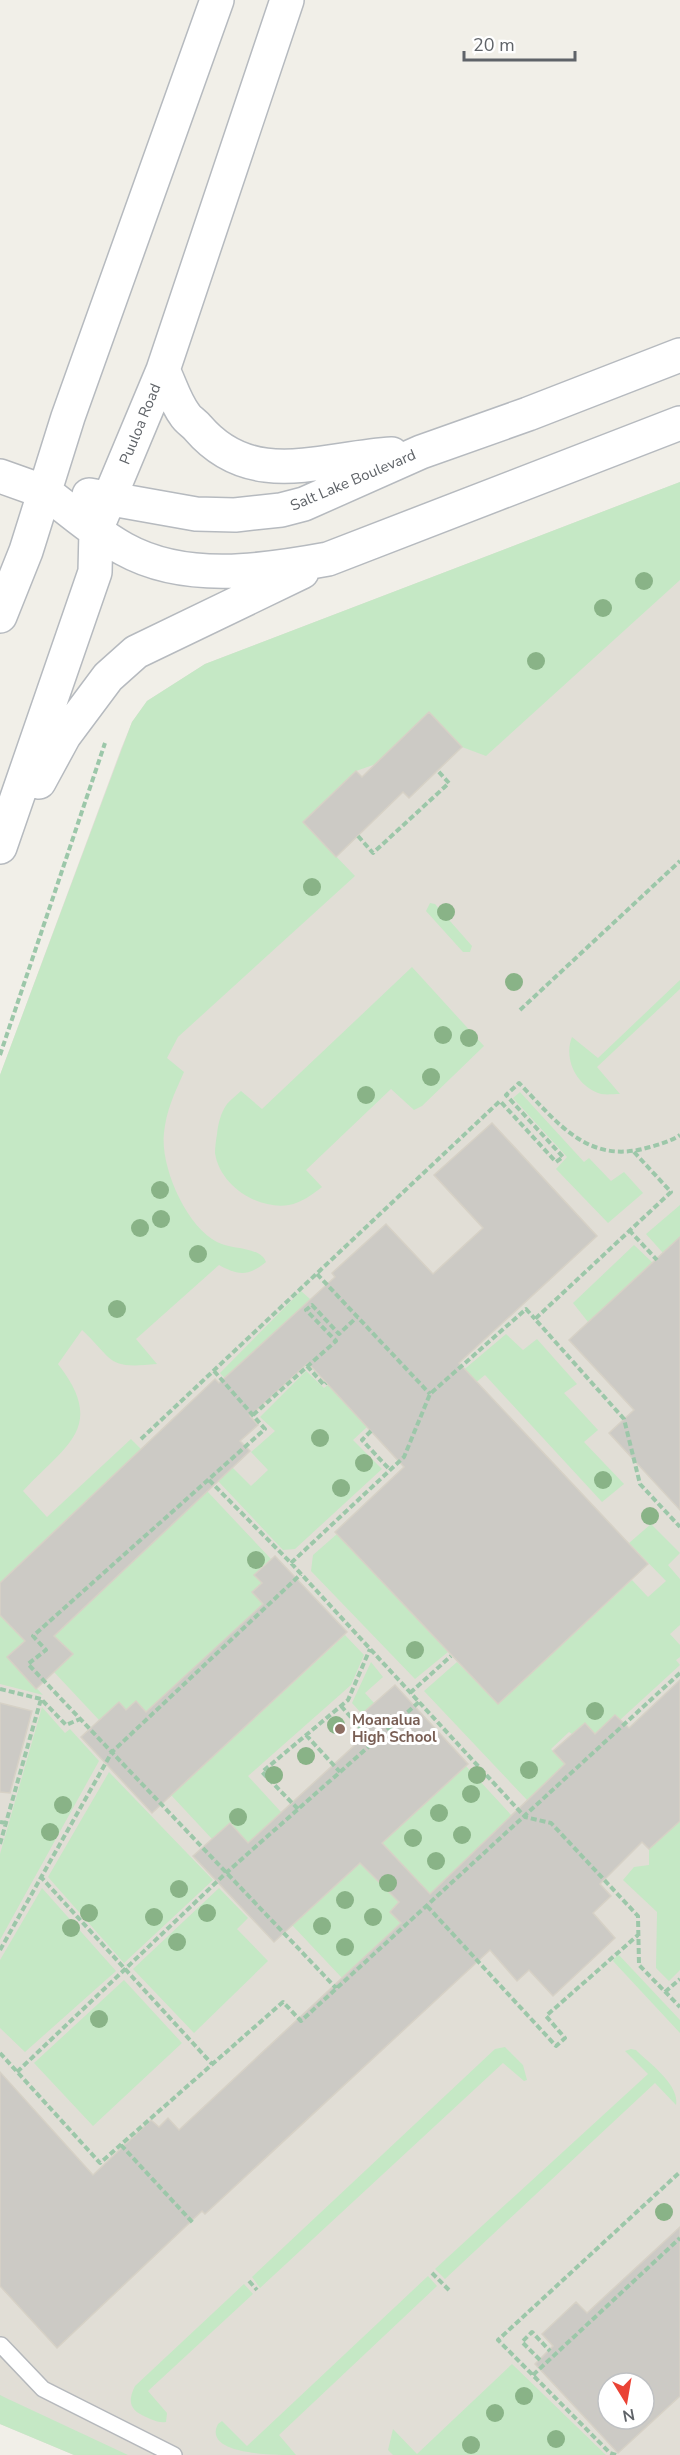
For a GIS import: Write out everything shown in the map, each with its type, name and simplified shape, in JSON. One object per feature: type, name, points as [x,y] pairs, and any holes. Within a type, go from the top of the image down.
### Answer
[{"type":"main road","points":[[0,616],[26,551],[68,417],[217,0]]},
{"type":"main road","name":"Puuloa Road","points":[[0,847],[95,572],[96,530],[163,370],[287,0]]},
{"type":"main road","name":"Salt Lake Boulevard","points":[[45,492],[110,497],[165,510],[196,514],[264,512],[303,504],[421,452],[528,414],[680,355]]},
{"type":"main road","points":[[163,370],[185,415],[208,440],[233,457],[258,466],[286,467],[421,452]]},
{"type":"main road","points":[[0,855],[64,736],[108,677],[136,652],[328,559],[680,423]]},
{"type":"main road","points":[[0,476],[45,492],[126,550],[170,565],[203,570],[270,569],[328,559]]},
{"type":"lane","points":[[1,2345],[43,2389],[174,2455]]},
{"type":"path","points":[[0,1055],[98,771],[108,733]]},
{"type":"path","points":[[358,836],[373,853],[449,783],[438,771]]},
{"type":"path","points":[[520,1010],[680,861]]},
{"type":"path","points":[[141,1439],[500,1101],[556,1162],[563,1156],[506,1095],[519,1083],[568,1134],[601,1151],[634,1152],[673,1140],[680,1135]]},
{"type":"path","points":[[535,1319],[671,1192],[634,1152]]},
{"type":"path","points":[[629,1230],[657,1260]]},
{"type":"path","points":[[317,1274],[430,1394]]},
{"type":"path","points":[[253,1415],[336,1341],[306,1310],[312,1305],[339,1334],[357,1317]]},
{"type":"path","points":[[291,1563],[404,1457],[430,1394],[526,1309],[624,1419],[640,1484],[680,1527]]},
{"type":"path","points":[[307,1366],[324,1385],[326,1383]]},
{"type":"path","points":[[214,1371],[265,1429],[33,1636],[46,1650],[28,1664],[336,1988]]},
{"type":"path","points":[[371,1431],[362,1440],[390,1470]]},
{"type":"path","points":[[209,1480],[291,1563],[525,1817],[551,1823],[638,1916],[639,1965],[680,2007]]},
{"type":"path","points":[[0,1950],[112,1752],[301,1574]]},
{"type":"path","points":[[298,1809],[262,1772],[348,1700],[370,1649]]},
{"type":"path","points":[[410,1693],[451,1656]]},
{"type":"path","points":[[0,2054],[100,2163],[283,2002],[301,2021],[680,1673]]},
{"type":"path","points":[[0,1689],[41,1699],[66,1725],[80,1719]]},
{"type":"path","points":[[0,1844],[41,1699]]},
{"type":"path","points":[[17,2072],[226,1873],[419,1702]]},
{"type":"path","points":[[341,1706],[373,1742]]},
{"type":"path","points":[[306,1735],[340,1772]]},
{"type":"path","points":[[0,1821],[6,1823]]},
{"type":"path","points":[[40,1876],[212,2064]]},
{"type":"path","points":[[427,1906],[556,2046],[565,2038],[546,2016],[638,1934]]},
{"type":"path","points":[[665,1992],[680,1979]]},
{"type":"path","points":[[121,2145],[194,2224]]},
{"type":"path","points":[[616,2455],[610,2453],[498,2340],[680,2172]]},
{"type":"path","points":[[533,2375],[680,2238]]},
{"type":"path","points":[[432,2273],[449,2290]]},
{"type":"path","points":[[249,2281],[257,2290]]},
{"type":"path","points":[[540,2360],[522,2342],[532,2332],[550,2352]]},
{"type":"shaded area","name":"Moanalua High School","points":[[680,482],[680,2455],[74,2455],[0,2424],[0,1075],[121,749],[132,722],[147,701],[205,664]]},
{"type":"green space","points":[[680,482],[680,580],[486,756],[462,747],[429,713],[376,764],[356,771],[303,822],[355,876],[178,1037],[167,1058],[184,1072],[169,1109],[164,1133],[166,1162],[177,1194],[195,1223],[206,1234],[217,1242],[258,1253],[266,1262],[244,1273],[238,1273],[219,1265],[136,1339],[157,1364],[128,1365],[113,1361],[82,1330],[58,1364],[73,1386],[79,1405],[80,1420],[75,1435],[23,1491],[47,1517],[131,1439],[141,1449],[0,1583],[0,1075],[132,722],[147,701],[205,664]]},
{"type":"green space","points":[[430,903],[435,904],[472,946],[470,952],[463,952],[426,911]]},
{"type":"green space","points":[[412,967],[484,1046],[422,1106],[414,1110],[391,1089],[306,1170],[322,1187],[307,1198],[293,1204],[277,1206],[265,1204],[242,1193],[224,1176],[215,1153],[219,1122],[227,1104],[241,1091],[262,1109]]},
{"type":"green space","points":[[680,980],[680,989],[597,1067],[620,1094],[601,1094],[585,1085],[579,1079],[571,1063],[569,1054],[572,1037],[598,1058]]},
{"type":"green space","points":[[520,1092],[584,1162],[589,1158],[611,1181],[624,1172],[643,1193],[608,1223],[556,1169],[567,1157],[513,1098]]},
{"type":"green space","points":[[680,1205],[680,1256],[663,1253],[646,1234]]},
{"type":"green space","points":[[634,1245],[653,1263],[588,1322],[573,1303]]},
{"type":"green space","points":[[301,1291],[310,1299],[297,1312],[253,1409],[220,1373]]},
{"type":"green space","points":[[506,1334],[523,1350],[537,1339],[577,1384],[564,1393],[598,1430],[584,1442],[624,1484],[602,1502],[485,1375],[445,1408],[434,1395]]},
{"type":"green space","points":[[306,1371],[324,1388],[328,1385],[367,1427],[353,1440],[382,1469],[295,1549],[283,1550],[218,1481],[232,1467],[251,1486],[268,1470],[251,1452],[275,1431],[260,1417]]},
{"type":"green space","points":[[207,1491],[271,1559],[254,1575],[262,1583],[252,1592],[263,1604],[146,1712],[136,1701],[126,1710],[119,1703],[99,1720],[54,1672],[72,1654],[54,1636]]},
{"type":"green space","points":[[651,1524],[680,1553],[668,1565],[680,1579],[680,1625],[670,1634],[680,1645],[680,1657],[676,1660],[680,1665],[620,1720],[595,1734],[585,1723],[572,1734],[569,1732],[551,1749],[567,1766],[527,1800],[424,1691],[457,1662],[498,1704],[632,1580],[648,1597],[666,1581],[629,1543]]},
{"type":"green space","points":[[337,1534],[448,1652],[415,1679],[311,1571],[313,1555]]},
{"type":"green space","points":[[0,1615],[25,1641],[7,1657],[43,1695],[0,1684]]},
{"type":"green space","points":[[345,1635],[364,1655],[351,1685],[248,1776],[281,1812],[248,1843],[230,1823],[212,1839],[171,1795]]},
{"type":"green space","points":[[371,1662],[383,1677],[365,1693],[374,1703],[362,1714],[352,1703]]},
{"type":"green space","points":[[42,1707],[65,1733],[70,1729],[99,1761],[0,1940],[0,1854]]},
{"type":"green space","points":[[466,1766],[512,1816],[430,1894],[392,1895],[399,1902],[390,1912],[401,1923],[342,1978],[292,1925]]},
{"type":"green space","points":[[109,1772],[213,1880],[124,1963],[48,1877]]},
{"type":"green space","points":[[680,1821],[680,1970],[669,1981],[656,1968],[657,1912],[623,1880],[634,1867],[649,1865],[649,1849]]},
{"type":"green space","points":[[42,1888],[116,1971],[25,2052],[0,2028],[0,1960]]},
{"type":"green space","points":[[219,1888],[248,1918],[237,1929],[268,1961],[194,2033],[133,1969]]},
{"type":"green space","points":[[618,1954],[680,2020],[680,2033],[613,1961]]},
{"type":"green space","points":[[124,1980],[182,2043],[93,2126],[34,2063]]},
{"type":"green space","points":[[505,2047],[523,2065],[527,2080],[524,2081],[503,2063],[260,2288],[252,2277],[495,2049]]},
{"type":"green space","points":[[636,2050],[669,2082],[676,2097],[676,2105],[655,2083],[445,2279],[435,2269],[648,2074],[625,2051]]},
{"type":"green space","points":[[428,2276],[437,2286],[279,2435],[296,2455],[272,2455],[243,2451],[220,2442],[216,2434],[218,2424],[222,2421],[247,2446]]},
{"type":"green space","points":[[244,2284],[253,2294],[148,2391],[167,2413],[166,2422],[156,2421],[136,2411],[131,2401],[135,2386]]},
{"type":"green space","points":[[512,2364],[606,2455],[393,2455],[388,2450],[393,2429],[417,2454]]},
{"type":"green space","points":[[0,2395],[128,2455],[74,2455],[0,2424]]},
{"type":"building","points":[[429,712],[462,747],[409,798],[403,792],[336,857],[303,822],[356,771],[362,777]]},
{"type":"building","points":[[492,1123],[597,1236],[459,1363],[648,1564],[498,1704],[335,1532],[404,1467],[308,1363],[250,1416],[258,1425],[240,1441],[250,1451],[54,1636],[73,1654],[36,1689],[7,1657],[25,1641],[0,1615],[0,1583],[215,1379],[219,1383],[335,1277],[332,1273],[386,1224],[433,1274],[483,1228],[434,1175]]},
{"type":"building","points":[[680,1237],[680,1510],[609,1433],[634,1410],[569,1340]]},
{"type":"building","points":[[275,1556],[347,1632],[152,1813],[81,1737],[119,1702],[126,1710],[136,1701],[146,1712],[263,1604],[252,1592],[262,1583],[254,1575]]},
{"type":"building","points":[[680,1680],[680,1821],[649,1849],[642,1842],[600,1884],[611,1896],[593,1913],[615,1938],[553,1996],[529,1970],[517,1981],[490,1950],[205,2214],[202,2211],[57,2348],[0,2286],[0,2072],[93,2175],[151,2120],[159,2127],[168,2118],[179,2130],[401,1923],[390,1912],[399,1902],[360,1863],[274,1942],[193,1856],[230,1823],[248,1843],[368,1733],[355,1720],[395,1685],[468,1764],[382,1843],[430,1894],[565,1764],[553,1751],[585,1723],[595,1734],[615,1715],[629,1728]]},
{"type":"building","points":[[0,1703],[32,1711],[10,1793],[0,1792]]},
{"type":"building","points":[[680,2227],[680,2396],[656,2418],[656,2371],[596,2371],[596,2429],[535,2364],[553,2346],[542,2334],[576,2302],[587,2313]]},
{"type":"building","points":[[597,2431],[642,2431],[618,2453]]},
{"type":"place","name":"Moanalua High School","points":[[340,1729]]}]
